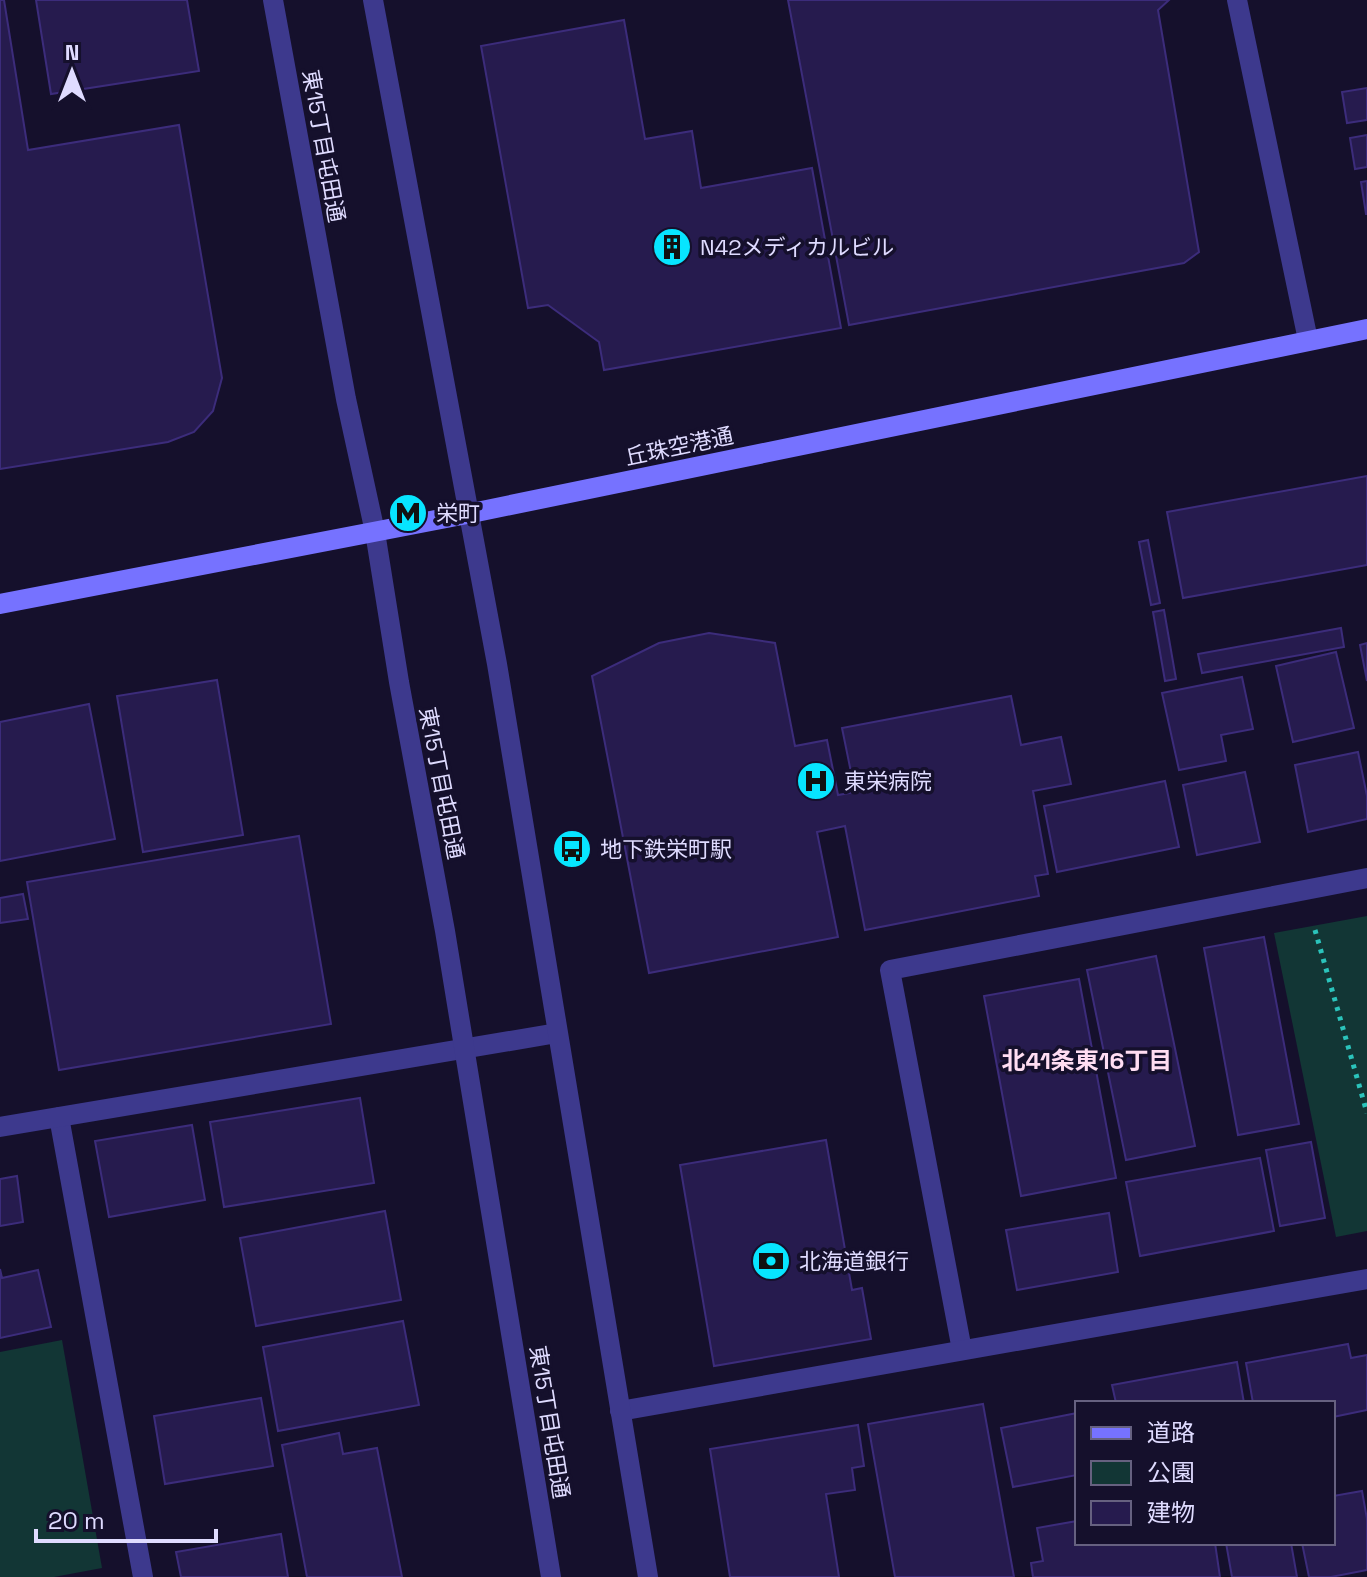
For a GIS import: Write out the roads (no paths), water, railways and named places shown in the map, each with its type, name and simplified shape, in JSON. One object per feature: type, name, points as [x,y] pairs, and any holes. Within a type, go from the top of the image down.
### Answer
[{"type":"main road","name":"丘珠空港通","points":[[0,604],[467,514],[1367,329]]},
{"type":"street","name":"東15丁目屯田通","points":[[273,0],[346,399],[375,532],[551,1577]]},
{"type":"street","points":[[373,0],[497,664],[648,1577]]},
{"type":"street","points":[[1237,0],[1308,340]]},
{"type":"street","points":[[962,1350],[890,970],[1367,878]]},
{"type":"street","points":[[0,1127],[557,1033]]},
{"type":"street","points":[[59,1117],[143,1577]]},
{"type":"street","points":[[620,1411],[1367,1279]]},
{"type":"place","name":"N42メディカルビル","points":[[672,247]]},
{"type":"place","name":"栄町","points":[[408,513]]},
{"type":"place","name":"東栄病院","points":[[816,781]]},
{"type":"place","name":"地下鉄栄町駅","points":[[572,849]]},
{"type":"place","name":"北海道銀行","points":[[771,1261]]},
{"type":"district","name":"北41条東16丁目","points":[[1087,1061]]}]
